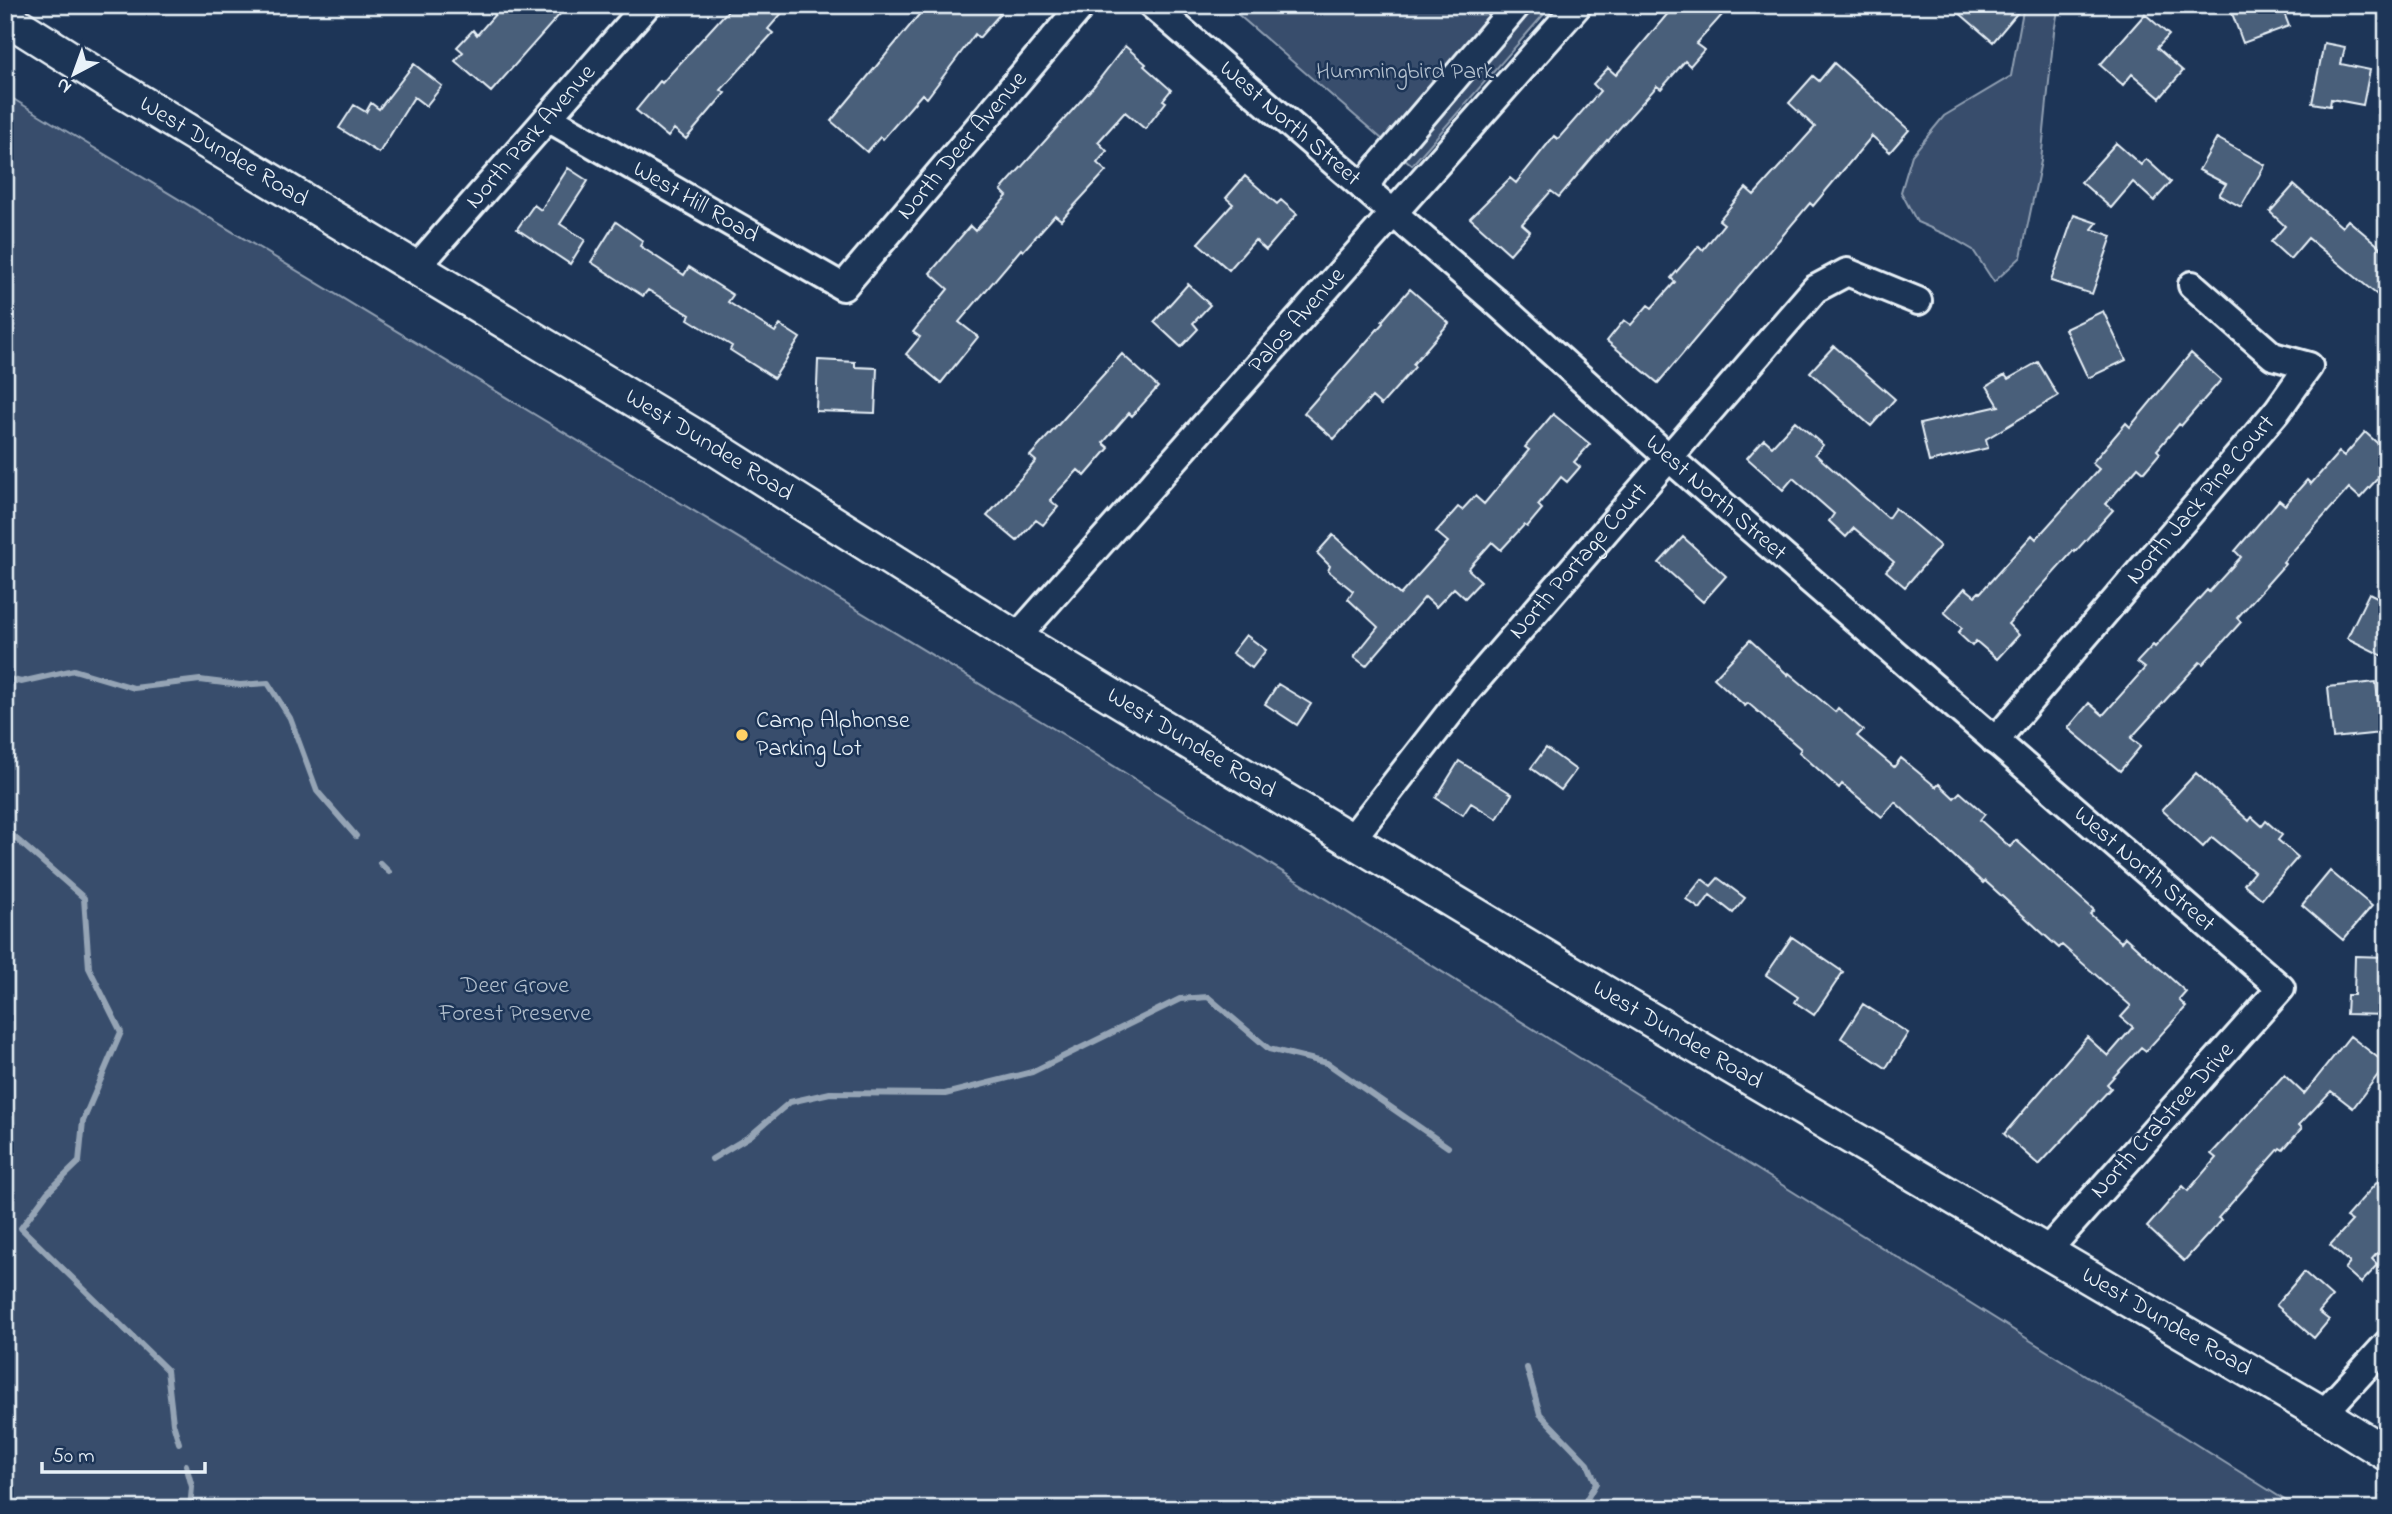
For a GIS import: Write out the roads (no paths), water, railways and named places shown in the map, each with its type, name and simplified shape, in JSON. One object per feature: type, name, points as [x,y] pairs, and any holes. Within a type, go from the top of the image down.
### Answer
[{"type":"main road","name":"West Dundee Road","points":[[5,17],[119,89],[713,447],[1016,638],[2045,1253],[2387,1454]]},
{"type":"street","name":"North Park Avenue","points":[[417,267],[647,5]]},
{"type":"street","name":"North Deer Avenue","points":[[843,287],[1082,5]]},
{"type":"street","name":"West North Street","points":[[1152,5],[2281,988]]},
{"type":"street","points":[[1364,188],[1376,170],[1517,5]]},
{"type":"street","name":"Palos Avenue","points":[[1016,638],[1578,5]]},
{"type":"street","name":"West Hill Road","points":[[548,118],[843,287]]},
{"type":"street","name":"North Portage Court","points":[[1352,840],[1466,692],[1815,289],[1847,272],[1917,301]]},
{"type":"street","name":"North Jack Pine Court","points":[[1995,741],[2277,411],[2309,366],[2273,356],[2192,285]]},
{"type":"street","name":"North Crabtree Drive","points":[[2045,1253],[2281,988]]},
{"type":"street","points":[[2323,1414],[2387,1344]]},
{"type":"waterway","points":[[5,678],[21,682],[74,670],[134,688],[200,680],[240,685],[268,683],[290,718],[317,791],[356,836]]},
{"type":"waterway","points":[[5,829],[84,898],[89,968],[121,1032],[83,1121],[79,1162],[47,1193],[21,1228],[167,1370],[173,1423],[179,1443]]},
{"type":"waterway","points":[[380,863],[389,872]]},
{"type":"waterway","points":[[712,1159],[750,1136],[790,1102],[830,1093],[945,1094],[1032,1072],[1180,999],[1208,997],[1269,1049],[1327,1063],[1448,1147]]},
{"type":"waterway","points":[[1527,1368],[1540,1414],[1588,1464],[1596,1483],[1581,1509]]},
{"type":"waterway","points":[[186,1465],[192,1487],[190,1509]]},
{"type":"place","name":"Camp Alphonse Parking Lot","points":[[742,735]]},
{"type":"park label","name":"Hummingbird Park","points":[[1405,72]]},
{"type":"park label","name":"Deer Grove Forest Preserve","points":[[515,1000]]}]
